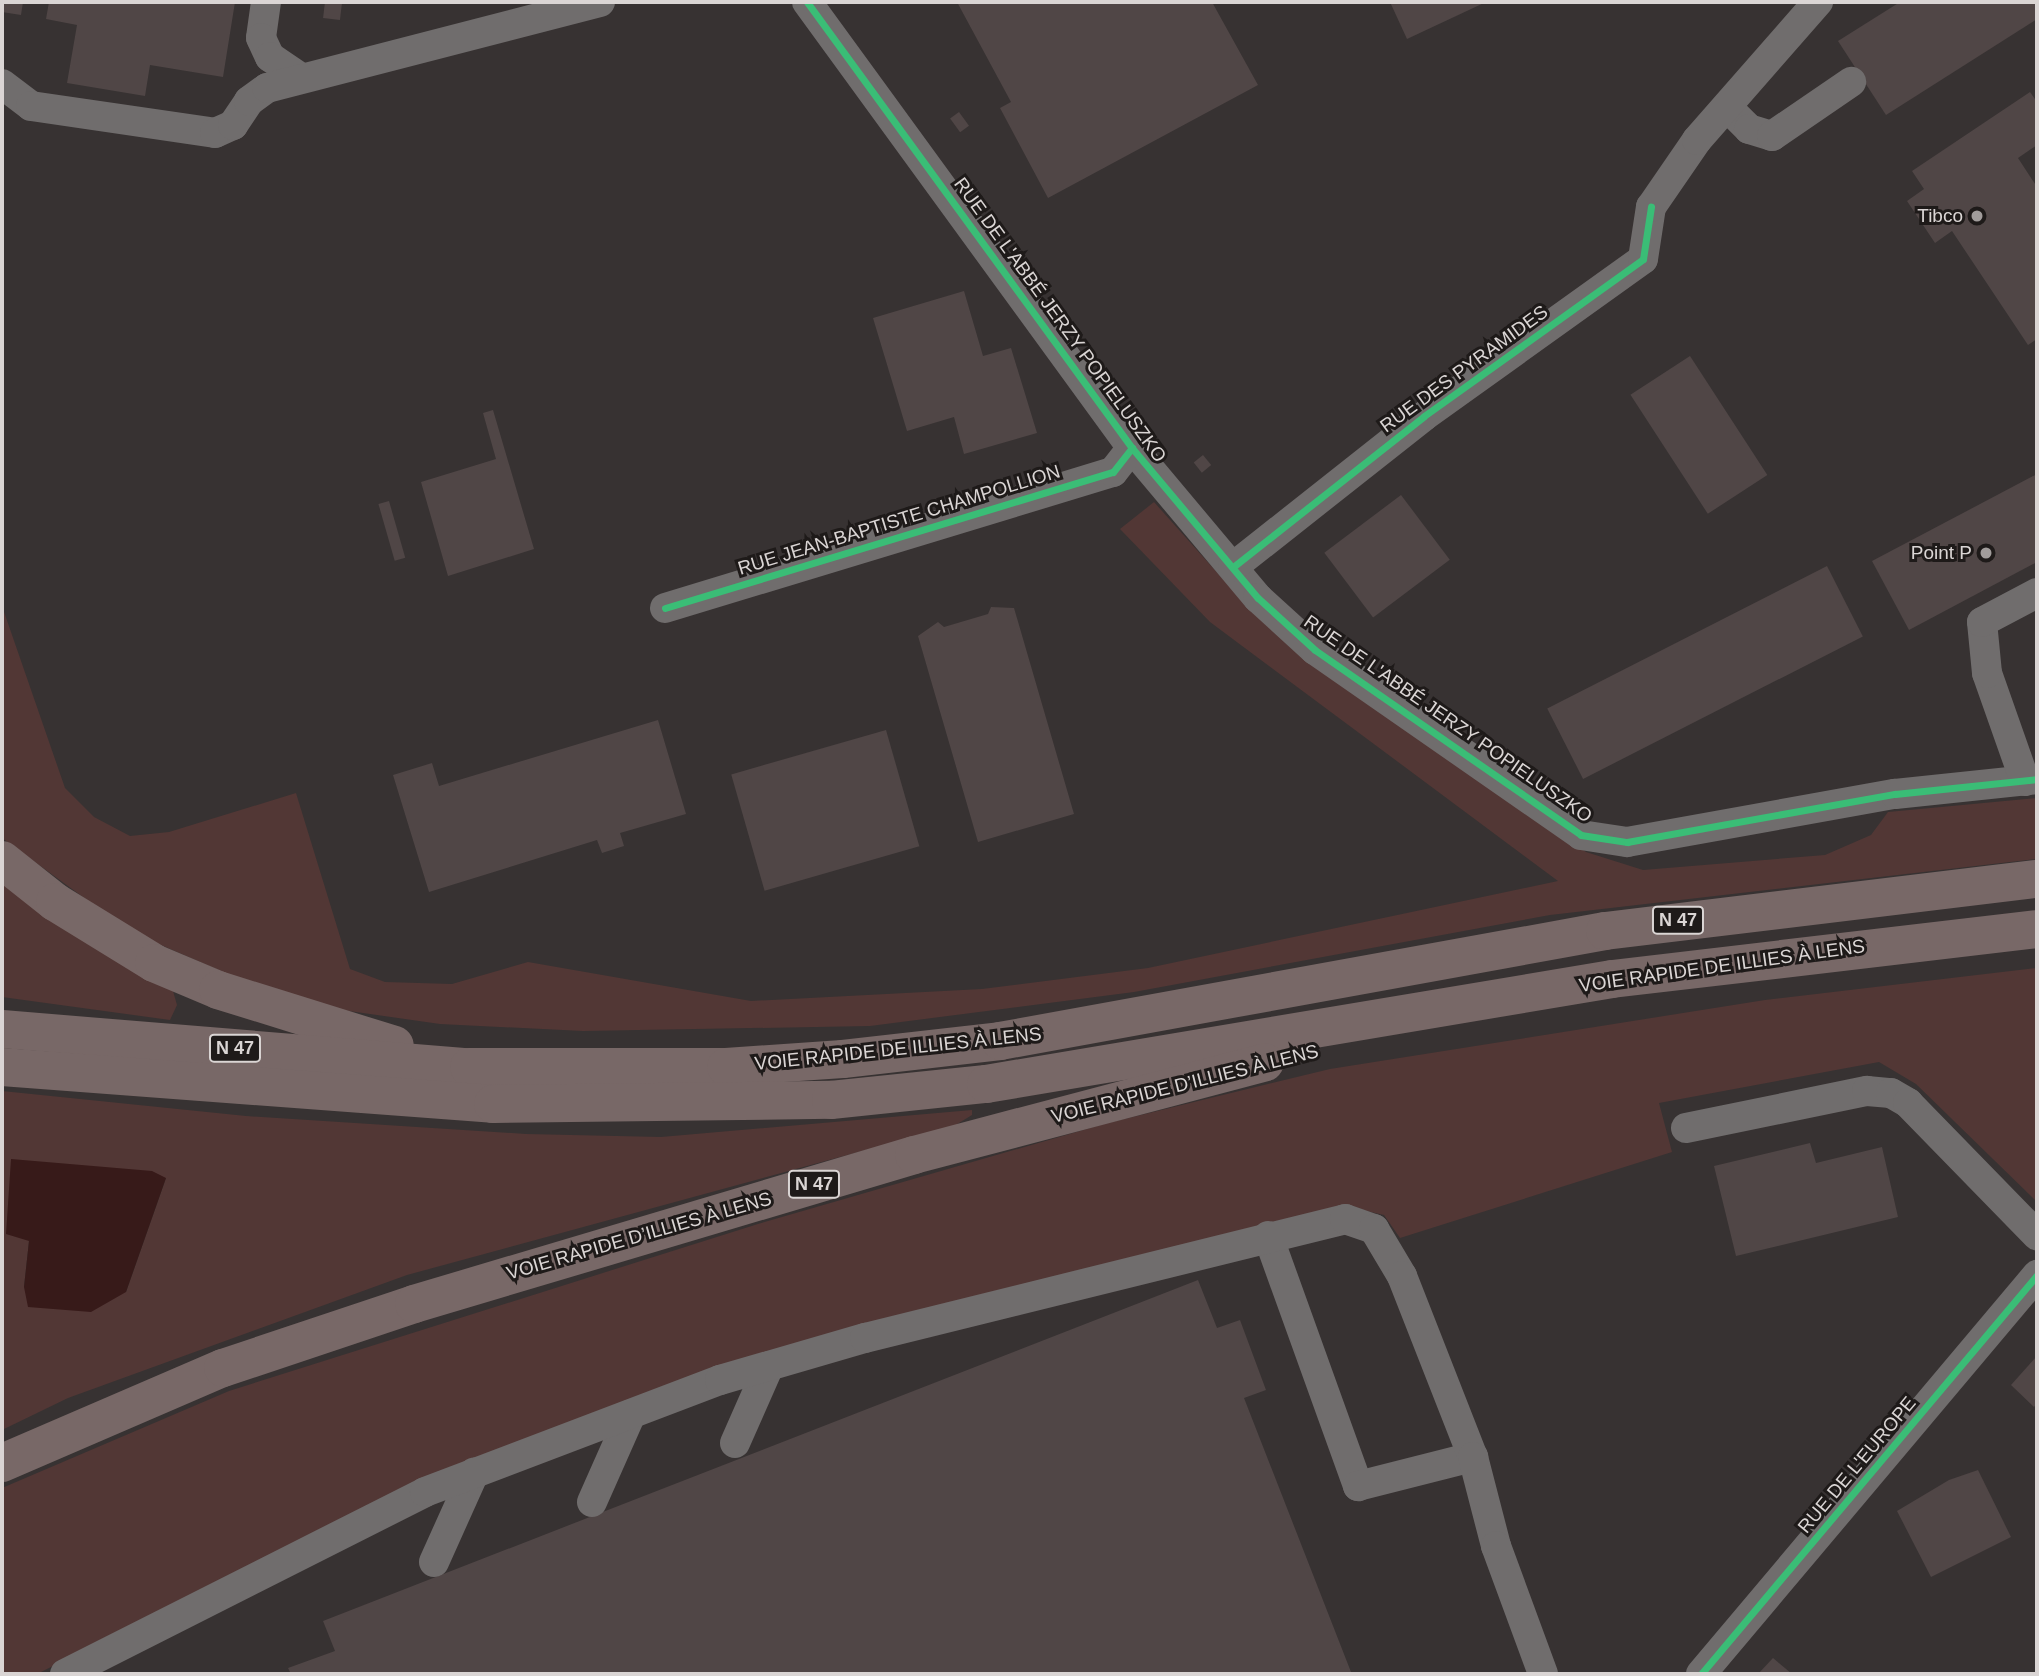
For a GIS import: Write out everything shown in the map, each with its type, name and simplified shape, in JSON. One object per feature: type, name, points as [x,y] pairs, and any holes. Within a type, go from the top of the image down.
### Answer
[{"type":"highway","points":[[2,860],[55,902],[154,963],[218,990],[469,1067]]},
{"type":"highway","name":"VOIE RAPIDE DE ILLIES À LENS","points":[[469,1067],[712,1067],[843,1059],[1000,1041],[1618,929],[2037,879]]},
{"type":"highway","name":"VOIE RAPIDE DE ILLIES À LENS","points":[[2,1067],[429,1101],[645,1106],[817,1101],[986,1084],[1715,965],[2037,929]]},
{"type":"highway","name":"VOIE RAPIDE D’ILLIES À LENS","points":[[2,1463],[223,1368],[414,1304],[1106,1101],[1346,1045],[1408,1013]]},
{"type":"highway","name":"N 47","points":[[2,1029],[469,1067]]},
{"type":"street","points":[[265,2],[261,38],[270,57],[300,77]]},
{"type":"street","points":[[2,83],[32,106],[215,133],[233,125],[249,101],[267,88],[300,77],[600,2]]},
{"type":"street","name":"RUE DE L'ABBÉ JERZY POPIELUSZKO","points":[[807,2],[1132,448],[1258,598],[1315,650],[1581,835],[1602,842],[1895,794],[2031,780]]},
{"type":"street","points":[[1818,2],[1727,107],[1749,129],[1772,136],[1851,82]]},
{"type":"street","name":"RUE DES PYRAMIDES","points":[[1233,567],[1424,416],[1643,259],[1651,207],[1727,107]]},
{"type":"street","name":"RUE JEAN-BAPTISTE CHAMPOLLION","points":[[665,608],[1113,472],[1132,448]]},
{"type":"street","points":[[2031,780],[1987,673],[1982,622],[2037,593]]},
{"type":"street","points":[[1686,1128],[1867,1091],[1891,1093],[1908,1102],[2037,1235]]},
{"type":"street","points":[[65,1674],[425,1492],[631,1414],[769,1366],[1268,1236],[1345,1219],[1374,1229],[1402,1276],[1473,1457],[1496,1546],[1543,1674]]},
{"type":"street","points":[[1268,1236],[1358,1486],[1473,1457]]},
{"type":"street","name":"RUE DE L'EUROPE","points":[[1701,1674],[2037,1275]]},
{"type":"street","points":[[735,1443],[769,1366]]},
{"type":"street","points":[[592,1502],[631,1414]]},
{"type":"street","points":[[435,1562],[474,1473]]},
{"type":"shaded area","points":[[1154,502],[1247,606],[1586,852],[1643,870],[1825,855],[1871,835],[1888,812],[2037,798],[2037,859],[1550,915],[1134,992],[870,1026],[583,1031],[440,1024],[342,1010],[230,975],[131,932],[2,838],[2,606],[65,788],[94,817],[130,836],[169,832],[296,793],[350,969],[385,982],[452,984],[528,962],[751,1001],[982,989],[1148,968],[1558,881],[1210,622],[1120,529]]},
{"type":"shaded area","points":[[2,876],[171,984],[177,1005],[170,1020],[2,997]]},
{"type":"shaded area","points":[[2037,968],[2037,1202],[1916,1084],[1879,1062],[1659,1103],[1672,1152],[1400,1238],[1384,1215],[1345,1206],[421,1482],[37,1674],[2,1674],[2,1488],[229,1391],[758,1224],[1104,1124],[1330,1069],[1765,1000]]},
{"type":"shaded area","points":[[2,1091],[246,1116],[526,1134],[661,1137],[972,1110],[972,1115],[954,1126],[407,1275],[68,1398],[2,1430]],"holes":[[[166,1178],[126,1292],[24,1287],[29,1241]]]},
{"type":"shaded area","points":[[11,1159],[152,1171],[166,1178],[126,1292],[91,1312],[28,1307],[24,1287],[29,1241],[6,1234]]},
{"type":"building","points":[[2,2],[23,2],[21,15],[2,12]]},
{"type":"building","points":[[49,2],[235,2],[223,77],[150,65],[145,96],[67,83],[77,25],[46,19]]},
{"type":"building","points":[[325,2],[342,4],[340,20],[323,18]]},
{"type":"building","points":[[957,2],[1212,2],[1258,85],[1048,198],[1000,108],[1011,102]]},
{"type":"building","points":[[1390,2],[1486,2],[1407,39]]},
{"type":"building","points":[[1900,2],[2037,2],[2037,19],[1886,115],[1838,41]]},
{"type":"building","name":"Tibco","points":[[2030,92],[2037,102],[2037,145],[2018,158],[2037,187],[2037,339],[2028,345],[1952,231],[1935,243],[1907,201],[1924,189],[1912,171]]},
{"type":"building","points":[[959,112],[969,126],[960,132],[950,118]]},
{"type":"building","points":[[964,291],[983,356],[1011,348],[1037,433],[964,454],[954,417],[907,431],[873,318]]},
{"type":"building","points":[[1690,356],[1767,475],[1708,514],[1630,395]]},
{"type":"building","points":[[493,410],[534,549],[448,576],[421,482],[496,459],[483,413]]},
{"type":"building","points":[[1203,455],[1211,465],[1202,473],[1194,463]]},
{"type":"building","points":[[2037,474],[2037,562],[1909,630],[1872,561]]},
{"type":"building","points":[[1401,495],[1450,560],[1373,617],[1324,553]]},
{"type":"building","points":[[389,501],[405,558],[395,561],[378,504]]},
{"type":"building","points":[[1827,566],[1863,636],[1583,779],[1547,709]]},
{"type":"building","points":[[991,607],[1014,608],[1074,814],[978,842],[918,636],[938,622],[944,627],[988,614]]},
{"type":"building","points":[[658,720],[686,814],[620,833],[624,846],[602,853],[597,840],[429,892],[393,775],[432,763],[439,786]]},
{"type":"building","points":[[886,730],[919,846],[765,891],[731,774]]},
{"type":"building","points":[[1810,1143],[1816,1163],[1882,1147],[1898,1217],[1736,1256],[1714,1166]]},
{"type":"building","points":[[1198,1280],[1217,1328],[1240,1320],[1266,1390],[1244,1398],[1351,1672],[291,1674],[288,1668],[335,1651],[323,1621]]},
{"type":"building","points":[[2037,1356],[2037,1403],[2034,1407],[2011,1385]]},
{"type":"building","points":[[1978,1470],[2011,1537],[1931,1577],[1897,1511],[1949,1480]]},
{"type":"building","points":[[1773,1658],[1792,1674],[1758,1674]]},
{"type":"cycle path","points":[[807,2],[1132,448],[1258,598],[1315,650],[1581,835],[1627,842],[1895,794],[2037,779]]},
{"type":"cycle path","points":[[1233,567],[1424,416],[1643,259],[1651,207]]},
{"type":"cycle path","points":[[665,608],[1113,472],[1132,448]]},
{"type":"cycle path","points":[[1701,1674],[2037,1275]]},
{"type":"place","name":"Tibco","points":[[1977,216]]},
{"type":"place","name":"Point P","points":[[1986,553]]}]
